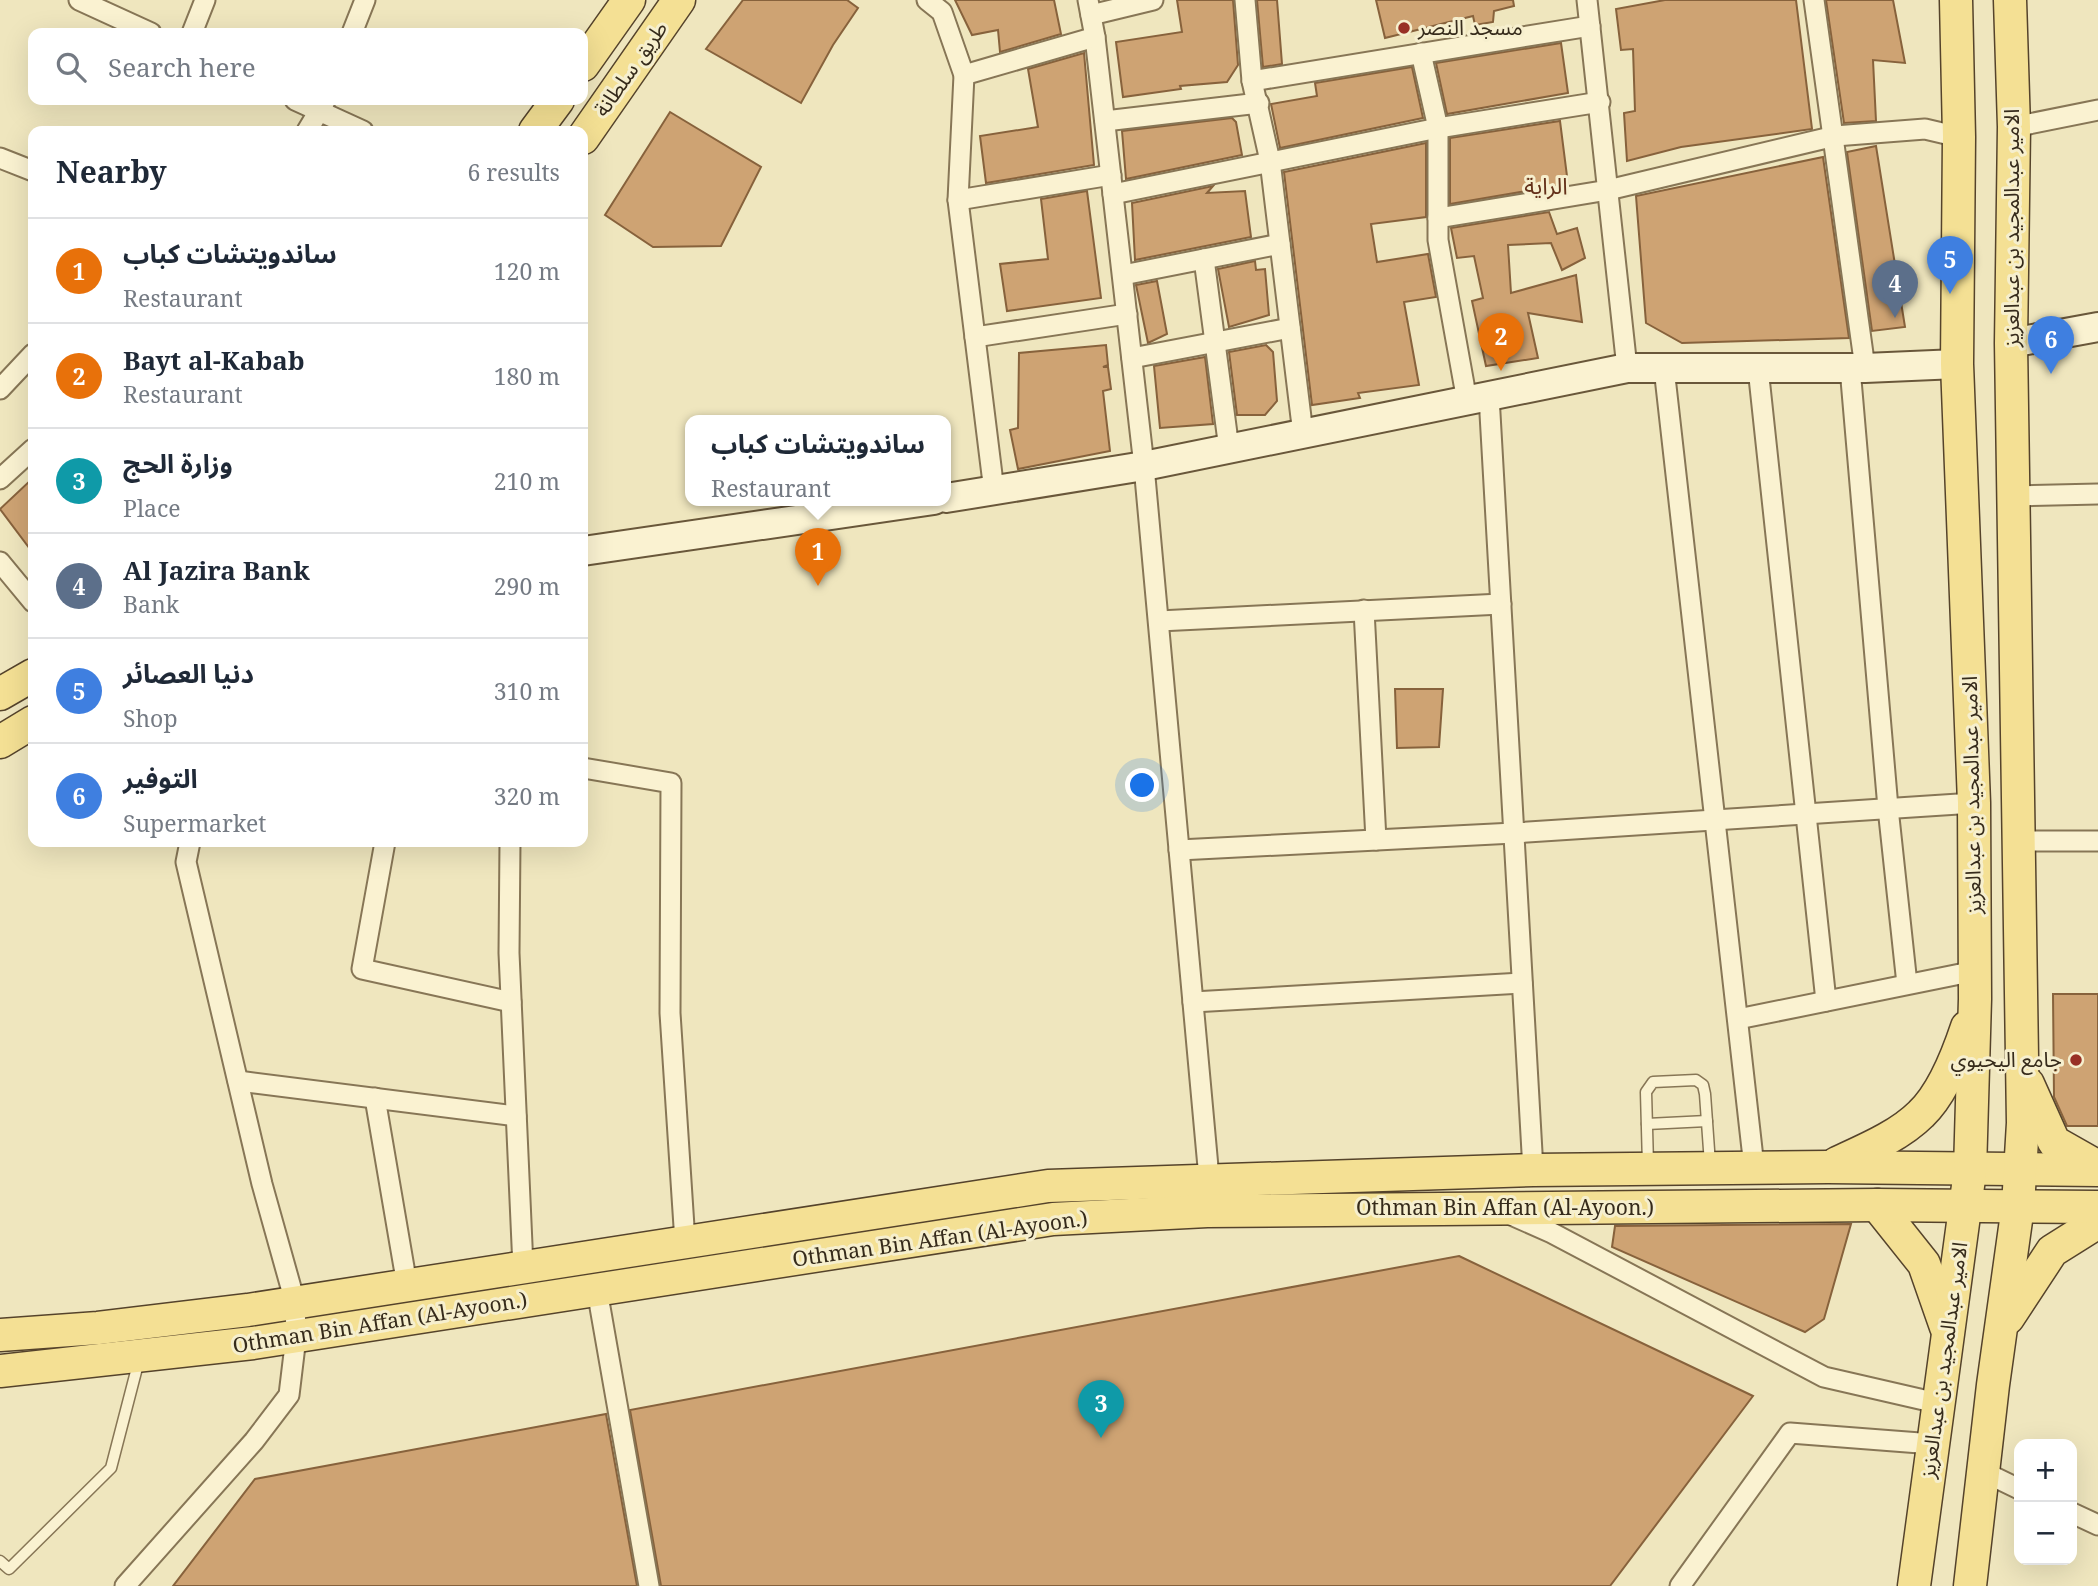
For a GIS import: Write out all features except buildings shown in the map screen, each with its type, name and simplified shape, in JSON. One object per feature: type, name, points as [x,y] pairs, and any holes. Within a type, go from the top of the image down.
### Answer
[{"type":"main road","name":"طريق سلطانة","points":[[588,58],[629,0]]},
{"type":"main road","name":"طريق سلطانة","points":[[588,131],[679,0]]},
{"type":"main road","name":"الامير عبدالمجيد بن عبدالعزيز","points":[[1914,1586],[1970,1171],[1975,985],[1974,803],[1957,364],[1959,137],[1956,0]]},
{"type":"main road","name":"الامير عبدالمجيد بن عبدالعزيز","points":[[1970,1586],[2022,1170],[2024,1074],[2011,343],[2014,127],[2010,0]]},
{"type":"main road","points":[[540,126],[554,105]]},
{"type":"main road","points":[[1965,556],[2014,553]]},
{"type":"main road","points":[[0,694],[28,678]]},
{"type":"main road","points":[[0,742],[28,725]]},
{"type":"main road","points":[[1828,1167],[1875,1145],[1922,1113],[1957,1058],[1975,985]]},
{"type":"main road","points":[[2024,1074],[2054,1142],[2098,1168]]},
{"type":"main road","name":"Othman Bin Affan (Al-Ayoon.)","points":[[0,1335],[97,1328],[295,1303],[1048,1186],[1209,1178],[1533,1170],[1828,1167],[1970,1171],[2098,1168]]},
{"type":"main road","points":[[1877,1205],[1924,1264],[1947,1332]]},
{"type":"main road","name":"Othman Bin Affan (Al-Ayoon.)","points":[[0,1371],[296,1337],[1053,1219],[1207,1211],[1877,1205],[2098,1207]]},
{"type":"main road","points":[[2001,1332],[2052,1251],[2098,1222]]},
{"type":"street","points":[[79,0],[140,28]]},
{"type":"street","points":[[194,28],[205,0]]},
{"type":"street","points":[[354,28],[365,0]]},
{"type":"street","points":[[927,0],[942,12],[964,75],[958,200],[994,491]]},
{"type":"street","points":[[1153,0],[1090,8],[1144,466],[1209,1178]]},
{"type":"street","points":[[1245,0],[1252,81],[1270,161],[1303,434]]},
{"type":"street","points":[[1587,0],[1628,368]]},
{"type":"street","points":[[1814,0],[1835,136],[1858,368],[1888,808],[1907,984]]},
{"type":"street","points":[[1252,81],[1590,26]]},
{"type":"street","points":[[964,75],[1095,37]]},
{"type":"street","points":[[1421,53],[1438,128],[1438,240],[1478,398],[1501,604],[1533,1170]]},
{"type":"street","points":[[958,200],[1112,184],[1270,161],[1438,128],[1600,102]]},
{"type":"street","points":[[1105,121],[1259,103]]},
{"type":"street","points":[[310,126],[323,106],[355,126]]},
{"type":"street","points":[[2014,127],[2098,110]]},
{"type":"street","points":[[1438,218],[1608,190],[1835,136],[1925,129],[1959,137]]},
{"type":"street","points":[[0,158],[28,169]]},
{"type":"street","points":[[1123,275],[1280,244]]},
{"type":"street","points":[[1204,259],[1229,449]]},
{"type":"street","points":[[975,337],[1127,314]]},
{"type":"street","points":[[2011,343],[2098,327]]},
{"type":"street","points":[[1132,358],[1290,328]]},
{"type":"street","points":[[0,389],[28,359]]},
{"type":"street","points":[[951,497],[1144,466],[1628,368],[1858,368],[1957,364]]},
{"type":"street","points":[[1664,368],[1754,1167]]},
{"type":"street","points":[[1758,368],[1826,1001]]},
{"type":"street","points":[[0,479],[28,454]]},
{"type":"street","points":[[2014,496],[2098,494]]},
{"type":"street","points":[[588,550],[893,506]]},
{"type":"street","points":[[0,562],[28,596]]},
{"type":"street","points":[[1159,621],[1501,604]]},
{"type":"street","points":[[1364,611],[1376,840]]},
{"type":"street","points":[[588,769],[670,783],[670,1013],[685,1242]]},
{"type":"street","points":[[1180,850],[1514,833],[1974,803]]},
{"type":"street","points":[[2020,841],[2098,841]]},
{"type":"street","points":[[124,1586],[254,1441],[289,1395],[296,1337],[295,1303],[186,862],[189,847]]},
{"type":"street","points":[[383,847],[362,969],[511,1002]]},
{"type":"street","points":[[510,847],[511,1002],[523,1267]]},
{"type":"street","points":[[1193,1002],[1522,983]]},
{"type":"street","points":[[1738,1019],[1907,984],[1975,985]]},
{"type":"street","points":[[238,1081],[516,1116]]},
{"type":"street","points":[[375,1098],[407,1285]]},
{"type":"street","points":[[1495,1209],[1552,1233],[1824,1377],[1937,1403]]},
{"type":"street","points":[[597,1290],[649,1586]]},
{"type":"street","points":[[1680,1586],[1790,1433],[1933,1444]]},
{"type":"street","points":[[1984,1472],[2014,1487]]},
{"type":"street","points":[[2077,1515],[2098,1525]]},
{"type":"lane","points":[[1648,1169],[1646,1092],[1653,1082],[1696,1080],[1703,1085],[1710,1168]]},
{"type":"lane","points":[[1647,1124],[1707,1121]]},
{"type":"lane","points":[[0,1560],[9,1569],[111,1468],[140,1356]]},
{"type":"place","name":"مسجد النصر","points":[[1404,28]]},
{"type":"place","name":"دنيا العصائر","points":[[1950,294]]},
{"type":"place","name":"Al Jazira Bank","points":[[1895,318]]},
{"type":"place","name":"Bayt al-Kabab","points":[[1501,371]]},
{"type":"place","name":"التوفير","points":[[2051,374]]},
{"type":"place","name":"ساندويتشات كباب","points":[[818,586]]},
{"type":"place","name":"جامع اليحيوي","points":[[2076,1060]]},
{"type":"place","name":"وزارة الحج","points":[[1101,1438]]},
{"type":"district","name":"الراية","points":[[1546,186]]}]
